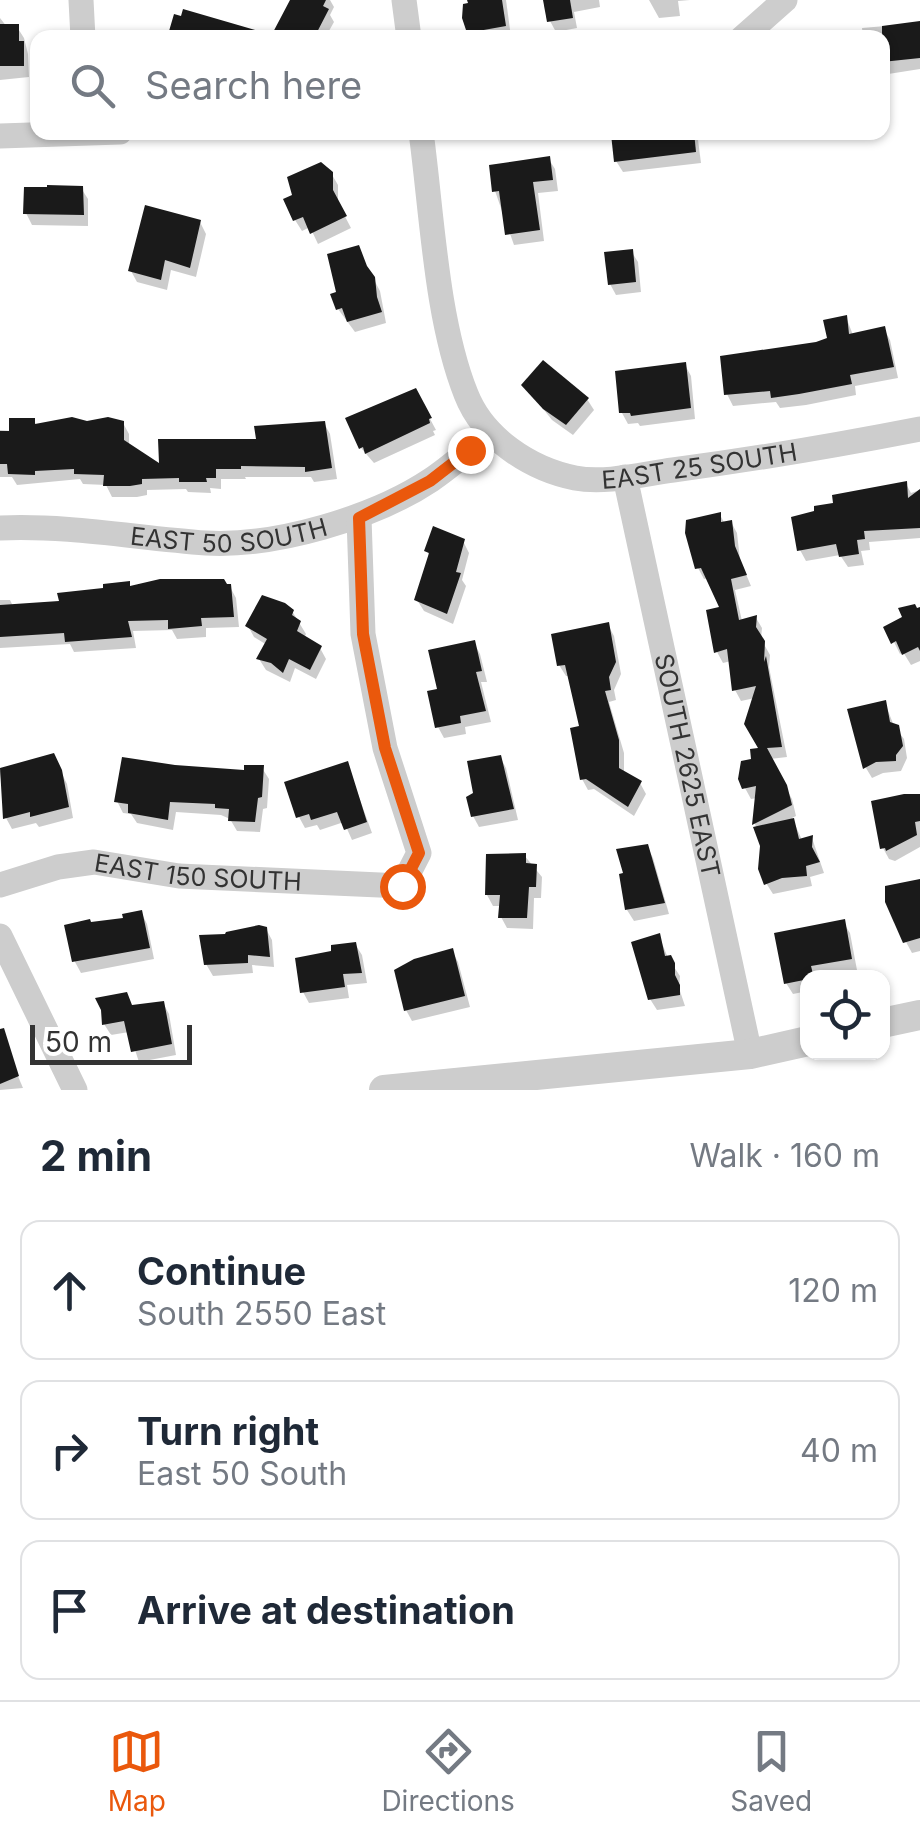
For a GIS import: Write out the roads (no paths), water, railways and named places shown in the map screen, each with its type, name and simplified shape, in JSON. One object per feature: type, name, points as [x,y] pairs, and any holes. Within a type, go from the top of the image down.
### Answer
[{"type":"street","points":[[82,0],[83,30]]},
{"type":"street","points":[[404,0],[408,30]]},
{"type":"street","points":[[751,30],[785,0]]},
{"type":"street","points":[[0,136],[30,135]]},
{"type":"street","name":"EAST 25 SOUTH","points":[[422,140],[448,342],[467,398],[491,433],[531,465],[578,479],[625,476],[806,452],[920,428]]},
{"type":"street","name":"EAST 50 SOUTH","points":[[0,528],[51,526],[210,543],[270,538],[359,518],[430,481],[491,433]]},
{"type":"street","name":"SOUTH 2625 EAST","points":[[625,476],[750,1054]]},
{"type":"street","name":"EAST 150 SOUTH","points":[[0,885],[58,866],[94,862],[179,876],[402,886],[419,853],[385,748],[363,634],[359,518]]},
{"type":"street","points":[[0,936],[75,1090]]},
{"type":"street","points":[[890,1022],[920,1015]]},
{"type":"street","points":[[384,1090],[750,1054],[800,1043]]}]
